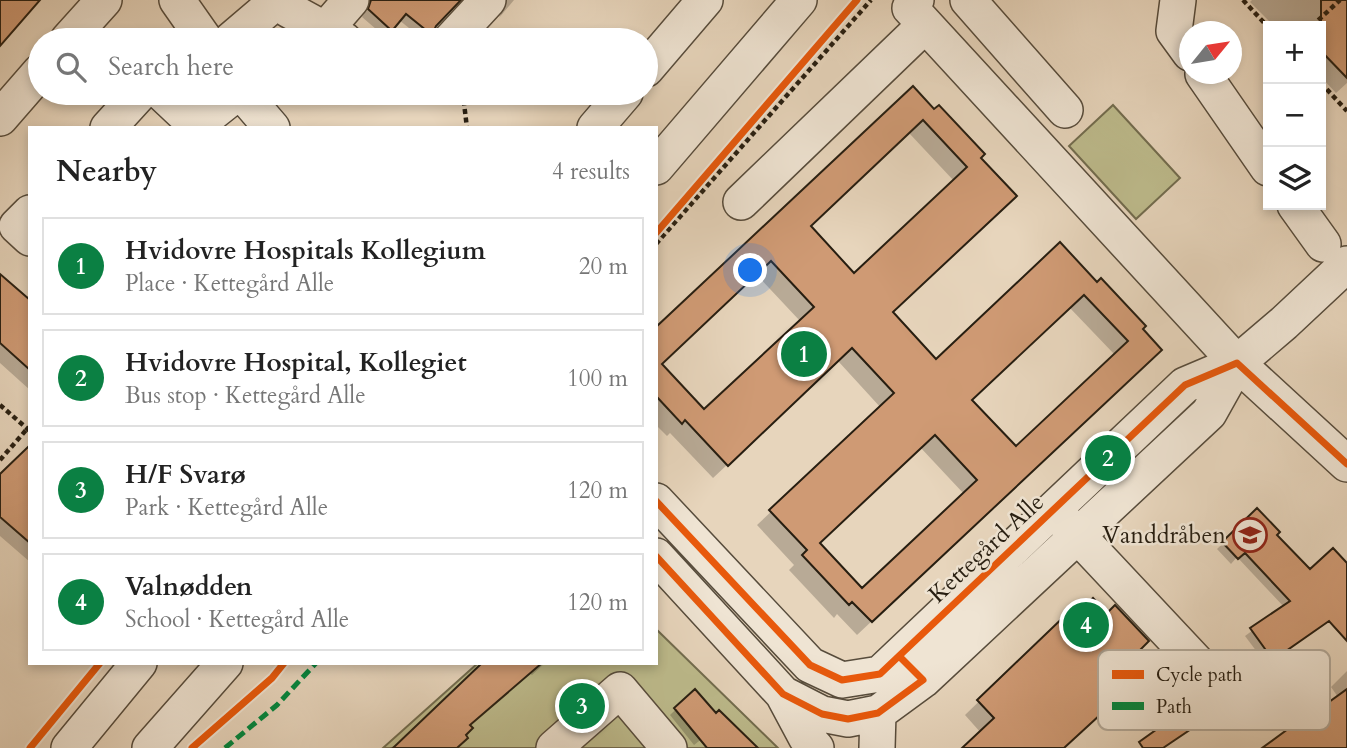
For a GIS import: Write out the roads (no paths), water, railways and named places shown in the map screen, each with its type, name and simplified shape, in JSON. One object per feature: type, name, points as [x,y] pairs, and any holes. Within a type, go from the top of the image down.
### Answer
[{"type":"street","points":[[79,28],[104,0]]},
{"type":"street","points":[[177,0],[197,28]]},
{"type":"street","points":[[245,28],[279,0],[289,10],[322,28]]},
{"type":"street","points":[[338,28],[351,0]]},
{"type":"street","points":[[462,28],[488,0]]},
{"type":"street","points":[[658,55],[705,0]]},
{"type":"street","points":[[658,165],[799,0]]},
{"type":"street","points":[[968,0],[1065,110]]},
{"type":"street","points":[[1178,0],[1174,31],[1179,38]]},
{"type":"street","points":[[741,202],[917,11],[1237,363],[1347,464]]},
{"type":"street","points":[[1210,84],[1263,161]]},
{"type":"street","points":[[0,118],[28,86]]},
{"type":"street","points":[[110,126],[129,105]]},
{"type":"street","points":[[174,105],[195,126],[222,105]]},
{"type":"street","points":[[252,105],[270,126]]},
{"type":"street","points":[[597,126],[615,105]]},
{"type":"street","points":[[783,694],[822,714],[848,719],[878,713],[923,680],[1209,413],[1237,363],[1284,323],[1335,254],[1299,210]]},
{"type":"street","points":[[28,215],[18,226],[28,236]]},
{"type":"street","name":"Kettegård Alle","points":[[658,503],[810,665],[842,680],[880,674],[1185,385],[1237,363]]},
{"type":"street","points":[[1053,510],[1185,650]]},
{"type":"street","points":[[658,558],[783,694],[806,737],[816,748]]},
{"type":"street","points":[[68,748],[137,665]]},
{"type":"street","points":[[150,748],[223,665]]},
{"type":"street","points":[[554,748],[620,690],[669,748]]},
{"type":"street","points":[[877,748],[878,713]]},
{"type":"place","name":"Hvidovre Hospitals Kollegium","points":[[804,354]]},
{"type":"place","name":"Hvidovre Hospital, Kollegiet","points":[[1108,458]]},
{"type":"place","name":"Vanddråben","points":[[1250,535]]},
{"type":"place","name":"Valnødden","points":[[1086,625]]},
{"type":"place","name":"H/F Svarø","points":[[582,706]]}]
